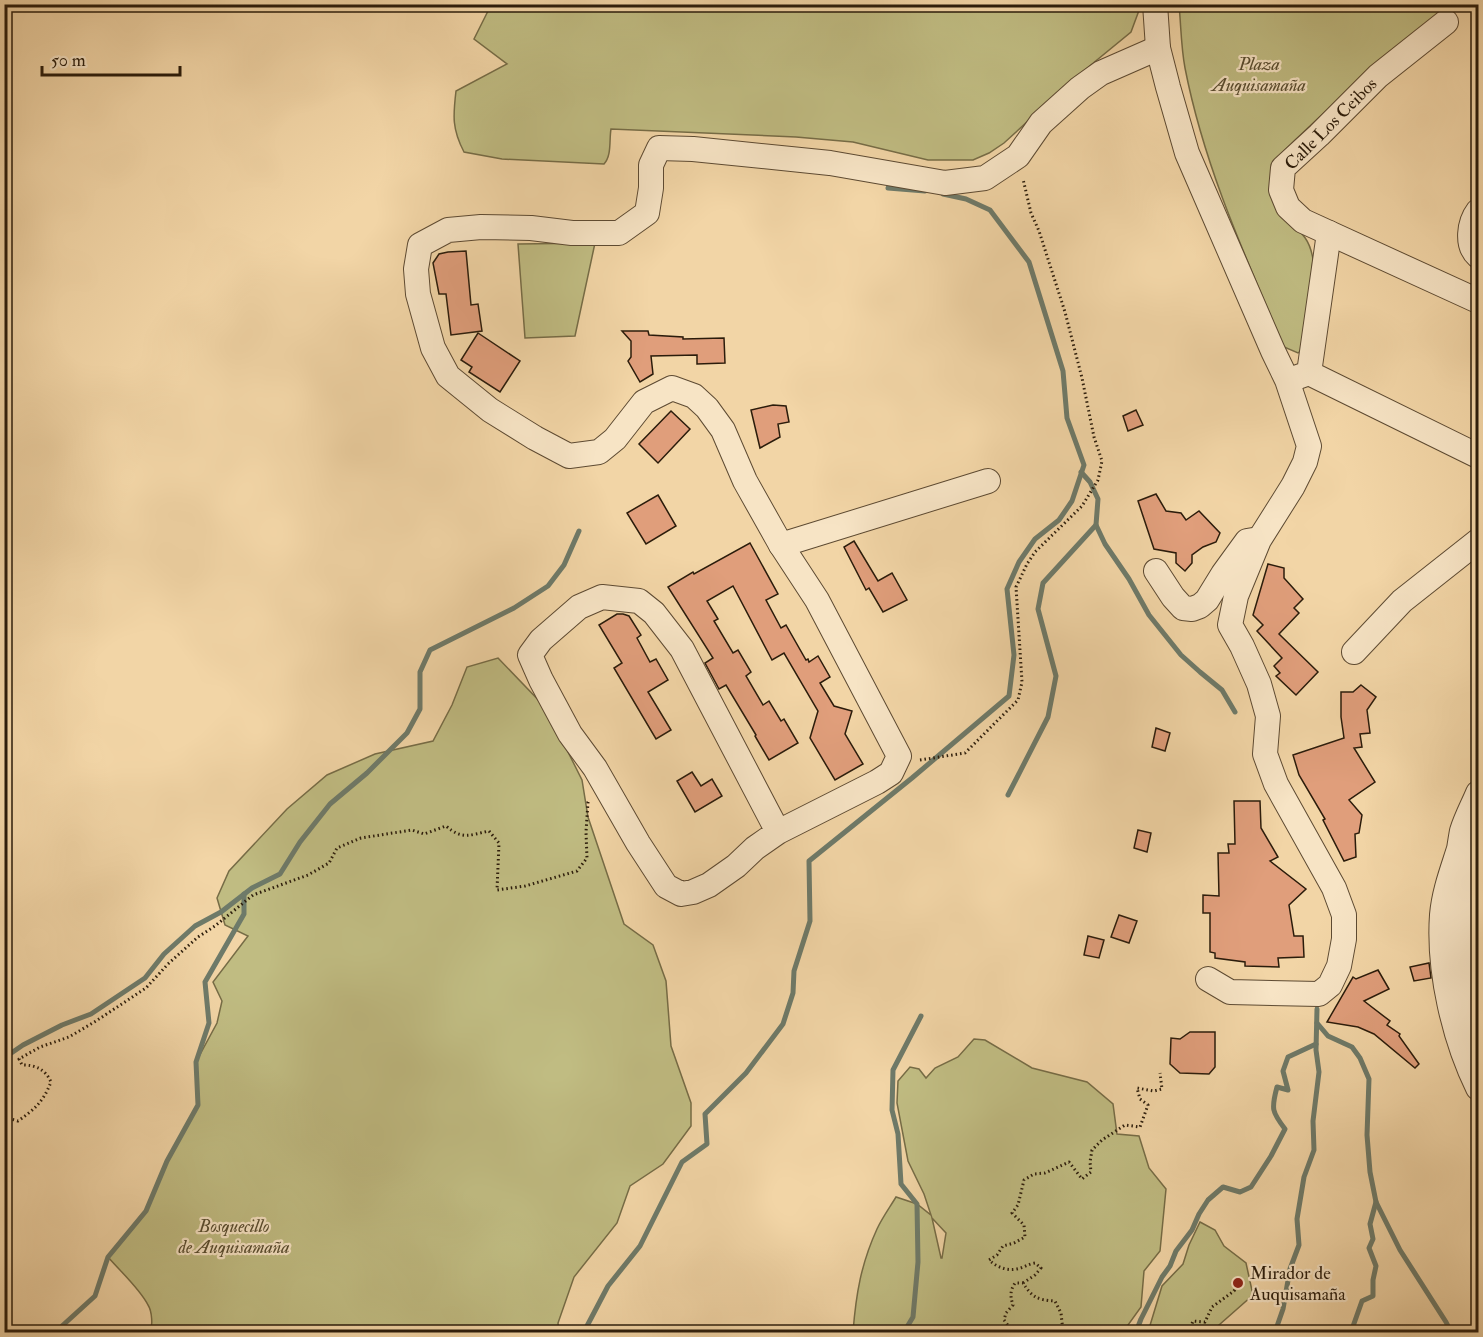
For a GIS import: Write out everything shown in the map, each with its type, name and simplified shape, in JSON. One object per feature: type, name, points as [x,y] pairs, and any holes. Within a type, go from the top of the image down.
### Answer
[{"type":"street","points":[[1155,4],[1158,48],[1187,153],[1273,351],[1298,377],[1479,456]]},
{"type":"street","name":"Calle Los Ceibos","points":[[1329,233],[1304,221],[1287,207],[1281,189],[1283,168],[1378,76],[1446,22]]},
{"type":"street","points":[[778,832],[682,649],[654,613],[639,601],[602,597],[579,607],[541,640],[530,655],[570,734],[595,768],[638,843],[666,886],[681,894],[709,885],[778,832],[891,773],[899,756],[817,600],[781,545],[745,481],[723,430],[707,408],[694,396],[672,388],[644,402],[615,439],[598,452],[569,456],[490,410],[448,376],[434,348],[418,294],[416,269],[420,245],[448,230],[482,227],[531,228],[572,233],[620,233],[647,213],[651,176],[659,148],[830,162],[945,183],[985,178],[1018,156],[1041,123],[1080,88],[1101,73],[1158,48]]},
{"type":"street","points":[[1479,211],[1475,215],[1469,232],[1474,253],[1479,256]]},
{"type":"street","points":[[1208,979],[1230,993],[1319,994],[1330,985],[1339,966],[1344,939],[1344,915],[1334,888],[1276,784],[1265,754],[1268,717],[1259,684],[1230,625],[1236,596],[1259,540],[1293,486],[1305,462],[1309,446],[1298,377],[1329,233],[1479,301]]},
{"type":"street","points":[[781,545],[988,481]]},
{"type":"street","points":[[1156,571],[1183,608],[1192,609],[1207,600],[1247,541],[1259,540]]},
{"type":"street","points":[[1354,652],[1402,601],[1479,541]]},
{"type":"street","points":[[1479,793],[1462,830],[1471,846],[1454,863],[1442,915],[1479,1046]]},
{"type":"street","points":[[1450,940],[1443,965],[1450,1006],[1459,1041],[1479,1088]]},
{"type":"path","points":[[916,761],[965,753],[1018,700],[1022,682],[1016,587],[1035,552],[1082,506],[1098,480],[1102,462],[1065,312],[1031,213],[1018,156]]},
{"type":"path","points":[[4,1117],[18,1121],[37,1107],[46,1095],[51,1082],[48,1075],[34,1065],[22,1065],[19,1059],[40,1047],[69,1037],[96,1022],[146,988],[198,937],[253,895],[308,875],[329,863],[337,848],[361,838],[412,830],[424,834],[446,826],[455,835],[469,836],[489,831],[499,843],[497,890],[525,886],[577,871],[587,858],[588,802],[594,798]]},
{"type":"path","points":[[1013,1332],[1004,1320],[1012,1305],[1011,1289],[1015,1283],[1023,1283],[1041,1268],[1035,1263],[1017,1269],[999,1268],[989,1260],[997,1255],[1003,1246],[1025,1237],[1024,1225],[1012,1213],[1018,1205],[1024,1180],[1034,1174],[1045,1173],[1069,1162],[1082,1179],[1091,1172],[1092,1150],[1102,1140],[1125,1125],[1140,1126],[1148,1105],[1140,1099],[1137,1089],[1154,1091],[1162,1089],[1160,1073]]},
{"type":"path","points":[[1023,1283],[1031,1295],[1054,1301],[1061,1313],[1063,1332]]},
{"type":"path","points":[[1189,1332],[1194,1322],[1204,1322],[1212,1307],[1234,1291],[1238,1284]]},
{"type":"green space","points":[[737,4],[1141,5],[1131,32],[1075,78],[1004,143],[973,160],[928,160],[853,142],[796,137],[611,129],[609,152],[604,164],[502,159],[464,152],[454,122],[456,91],[507,64],[474,39],[491,5],[549,11]]},
{"type":"green space","name":"Plaza Auquisamaña","points":[[1450,4],[1452,8],[1362,80],[1277,158],[1283,217],[1306,240],[1313,259],[1305,347],[1298,353],[1284,347],[1227,210],[1203,140],[1185,68],[1179,5]]},
{"type":"green space","points":[[595,243],[575,336],[525,338],[518,244]]},
{"type":"green space","name":"Bosquecillo de Auquisamaña","points":[[498,658],[546,708],[582,780],[588,817],[624,924],[653,945],[666,981],[671,1046],[691,1103],[691,1126],[663,1164],[630,1186],[617,1223],[574,1277],[558,1323],[559,1332],[150,1332],[152,1318],[148,1305],[135,1286],[108,1257],[146,1211],[167,1161],[198,1105],[196,1062],[217,1023],[222,1001],[213,982],[248,936],[225,925],[217,898],[229,871],[287,809],[327,775],[375,754],[433,741],[452,705],[467,667]]},
{"type":"green space","points":[[1478,893],[1478,986],[1472,943]]},
{"type":"green space","points":[[974,1039],[985,1040],[1032,1068],[1087,1082],[1113,1104],[1117,1134],[1139,1136],[1149,1168],[1166,1189],[1160,1251],[1144,1271],[1141,1307],[1123,1332],[853,1332],[863,1267],[879,1225],[896,1197],[917,1204],[931,1215],[908,1161],[897,1103],[898,1081],[910,1067],[919,1069],[926,1078],[935,1068],[958,1057]],"holes":[[[932,1218],[946,1233],[942,1258],[941,1258]]]},
{"type":"green space","points":[[1200,1222],[1215,1230],[1224,1246],[1246,1263],[1253,1295],[1211,1332],[1148,1332],[1162,1286],[1183,1264]]},
{"type":"building","points":[[466,251],[471,305],[478,304],[482,331],[451,335],[446,294],[439,294],[433,263],[439,254]]},
{"type":"building","points":[[622,331],[648,331],[649,335],[683,337],[683,339],[724,338],[725,363],[697,364],[697,355],[651,356],[653,374],[640,382],[628,361],[631,357],[631,341]]},
{"type":"building","points":[[478,333],[520,361],[500,392],[469,372],[472,367],[461,360]]},
{"type":"building","points":[[773,405],[786,406],[789,422],[778,424],[780,437],[760,448],[751,410]]},
{"type":"building","points":[[1136,410],[1143,425],[1128,431],[1123,416]]},
{"type":"building","points":[[671,411],[690,429],[658,463],[639,444]]},
{"type":"building","points":[[1156,494],[1166,511],[1181,513],[1186,520],[1199,511],[1220,533],[1216,542],[1192,555],[1192,563],[1185,571],[1176,563],[1176,553],[1154,549],[1138,501]]},
{"type":"building","points":[[658,495],[676,526],[646,544],[627,513]]},
{"type":"building","points":[[854,541],[878,581],[892,573],[907,600],[883,612],[869,588],[866,590],[844,547]]},
{"type":"building","points":[[750,543],[778,594],[766,600],[781,628],[786,625],[806,660],[808,659],[809,662],[818,656],[830,677],[820,683],[834,706],[852,711],[845,734],[863,764],[835,780],[810,738],[818,711],[784,653],[772,660],[733,586],[707,601],[718,619],[714,621],[733,653],[738,650],[751,672],[746,676],[763,705],[769,701],[781,721],[784,719],[798,743],[769,760],[726,685],[719,689],[705,663],[713,658],[668,587]]},
{"type":"building","points":[[1268,564],[1284,568],[1284,578],[1303,599],[1294,608],[1299,613],[1279,634],[1318,672],[1296,695],[1276,676],[1280,673],[1274,666],[1282,658],[1257,631],[1263,625],[1253,615]]},
{"type":"building","points":[[617,614],[629,616],[641,635],[637,638],[650,662],[656,659],[668,680],[648,692],[671,730],[656,739],[614,668],[622,663],[599,625]]},
{"type":"building","points":[[1361,685],[1376,697],[1367,710],[1370,733],[1360,734],[1362,747],[1354,748],[1375,782],[1349,800],[1362,815],[1359,833],[1355,834],[1356,857],[1344,861],[1323,820],[1325,819],[1299,775],[1293,755],[1344,738],[1341,692],[1353,692]]},
{"type":"building","points":[[1156,728],[1170,733],[1165,751],[1152,747]]},
{"type":"building","points":[[692,772],[701,786],[712,779],[722,796],[695,812],[677,781]]},
{"type":"building","points":[[1234,801],[1260,801],[1261,828],[1278,857],[1270,861],[1306,889],[1289,905],[1294,936],[1303,936],[1304,957],[1278,958],[1279,967],[1245,966],[1245,962],[1215,958],[1215,953],[1210,952],[1210,913],[1203,913],[1203,895],[1219,896],[1218,853],[1229,853],[1228,844],[1235,844]]},
{"type":"building","points":[[1138,830],[1151,833],[1147,852],[1134,848]]},
{"type":"building","points":[[1119,915],[1137,921],[1129,943],[1111,937]]},
{"type":"building","points":[[1088,936],[1104,940],[1099,958],[1084,955]]},
{"type":"building","points":[[1429,963],[1431,978],[1414,981],[1410,967]]},
{"type":"building","points":[[1378,970],[1389,989],[1364,1001],[1390,1021],[1387,1025],[1400,1034],[1399,1036],[1419,1064],[1415,1068],[1374,1034],[1358,1027],[1327,1022],[1353,977],[1356,979]]},
{"type":"building","points":[[1190,1032],[1215,1032],[1215,1067],[1209,1074],[1180,1073],[1170,1064],[1171,1038],[1180,1039]]},
{"type":"waterway","points":[[888,188],[925,191]]},
{"type":"waterway","points":[[585,1332],[608,1286],[640,1246],[682,1162],[707,1144],[705,1114],[746,1073],[783,1024],[793,993],[794,971],[810,921],[809,861],[1009,696],[1014,655],[1007,589],[1019,562],[1035,539],[1059,520],[1072,501],[1084,465],[1067,418],[1063,371],[1029,262],[990,210],[966,199],[943,194]]},
{"type":"waterway","points":[[1081,472],[1090,482],[1098,499],[1096,525],[1105,544],[1129,579],[1149,615],[1181,655],[1222,690],[1235,712]]},
{"type":"waterway","points":[[1008,795],[1048,717],[1056,676],[1038,609],[1043,583],[1096,525]]},
{"type":"waterway","points":[[4,1058],[23,1045],[62,1025],[91,1014],[145,978],[164,954],[195,926],[221,912],[252,888],[280,874],[300,842],[330,804],[367,773],[407,733],[420,709],[420,672],[430,650],[514,608],[548,586],[564,565],[579,531]]},
{"type":"waterway","points":[[60,1332],[62,1326],[95,1296],[108,1257],[146,1211],[167,1161],[198,1105],[196,1062],[209,1023],[205,982],[244,914],[244,894]]},
{"type":"waterway","points":[[1275,1332],[1283,1309],[1290,1269],[1299,1245],[1297,1219],[1304,1177],[1314,1150],[1313,1121],[1319,1072],[1316,1050],[1317,1009]]},
{"type":"waterway","points":[[904,1332],[913,1317],[918,1262],[917,1204],[901,1184],[898,1134],[892,1110],[893,1070],[921,1016]]},
{"type":"waterway","points":[[1317,1023],[1328,1036],[1352,1047],[1360,1058],[1369,1079],[1367,1135],[1370,1172],[1376,1202],[1400,1250],[1451,1332]]},
{"type":"waterway","points":[[1136,1332],[1176,1251],[1192,1230],[1208,1200],[1223,1187],[1240,1192],[1251,1187],[1271,1156],[1285,1129],[1277,1118],[1273,1105],[1277,1087],[1288,1090],[1283,1071],[1288,1057],[1316,1044]]},
{"type":"waterway","points":[[1351,1332],[1362,1301],[1373,1296],[1376,1266],[1369,1248],[1373,1239],[1370,1224],[1376,1202]]},
{"type":"place","name":"Mirador de Auquisamaña","points":[[1238,1283]]}]
